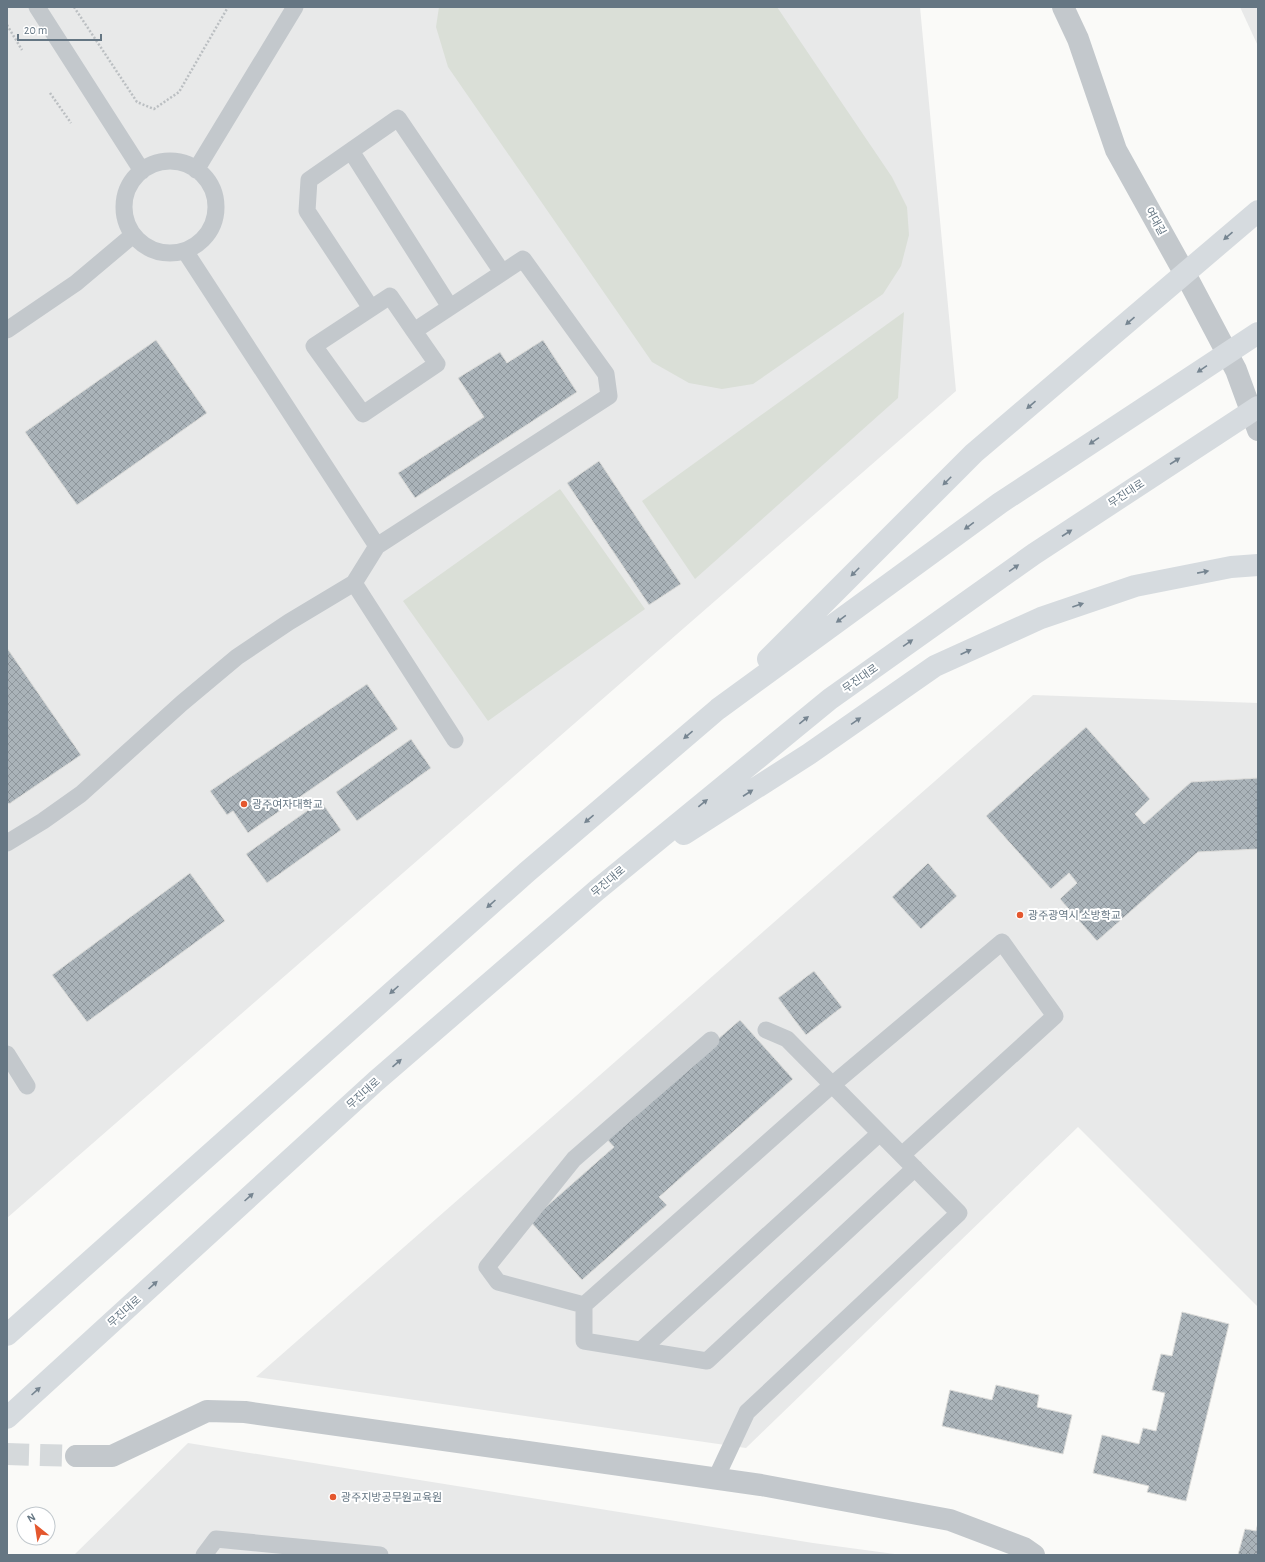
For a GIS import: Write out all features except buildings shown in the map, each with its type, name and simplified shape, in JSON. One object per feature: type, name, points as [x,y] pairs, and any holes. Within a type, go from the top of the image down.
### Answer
[{"type":"highway","points":[[718,709],[974,453],[1258,211]]},
{"type":"highway","points":[[10,1331],[527,872],[718,709],[1000,503],[1258,333]]},
{"type":"highway","name":"무진대로","points":[[7,1418],[376,1081],[597,890],[830,699],[1034,554],[1258,406]]},
{"type":"highway","points":[[597,890],[809,754],[935,666],[1041,618],[1135,586],[1231,567],[1258,565]]},
{"type":"street","name":"여대길","points":[[1063,7],[1078,39],[1116,150],[1187,277],[1236,370],[1258,430]]},
{"type":"street","points":[[76,1456],[112,1456],[207,1411],[245,1412],[761,1485],[950,1520],[1024,1548],[1034,1555]]},
{"type":"lane","points":[[37,7],[142,171]]},
{"type":"lane","points":[[196,170],[295,7]]},
{"type":"lane","points":[[371,308],[307,211],[309,180],[398,118],[502,272]]},
{"type":"lane","points":[[351,151],[450,307]]},
{"type":"lane","points":[[168,162],[183,163],[196,170],[206,179],[213,192],[216,206],[213,220],[207,233],[197,244],[185,251],[170,253],[156,251],[143,245],[133,235],[126,223],[123,208],[126,194],[132,181],[142,171],[154,164],[168,162]]},
{"type":"lane","points":[[7,330],[76,283],[133,235]]},
{"type":"lane","points":[[185,251],[377,546]]},
{"type":"lane","points":[[7,843],[43,821],[81,794],[182,703],[238,657],[289,622],[354,583],[377,546],[609,396],[606,374],[523,259],[414,331]]},
{"type":"lane","points":[[390,296],[414,331],[437,364],[363,414],[314,346],[390,296]]},
{"type":"lane","points":[[354,583],[455,740]]},
{"type":"lane","points":[[902,1155],[1055,1016],[1002,942],[832,1085],[584,1305],[584,1341],[707,1361],[915,1168]]},
{"type":"lane","points":[[716,1478],[747,1412],[959,1213],[786,1039],[766,1030]]},
{"type":"lane","points":[[584,1305],[498,1282],[487,1267],[574,1159],[711,1040]]},
{"type":"lane","points":[[7,1054],[27,1086]]},
{"type":"lane","points":[[641,1350],[880,1133]]},
{"type":"lane","points":[[204,1555],[216,1539],[346,1554],[380,1555]]},
{"type":"path","points":[[74,7],[136,102],[154,109],[180,92],[228,7]]},
{"type":"path","points":[[7,25],[22,50]]},
{"type":"path","points":[[50,93],[71,124]]},
{"type":"shaded area","name":"광주여자대학교","points":[[7,7],[920,7],[956,391],[7,1218]]},
{"type":"shaded area","points":[[439,7],[777,7],[892,177],[907,207],[909,235],[901,266],[883,294],[753,384],[722,389],[689,383],[652,362],[448,67],[436,27]]},
{"type":"shaded area","points":[[1240,7],[1258,7],[1258,46]]},
{"type":"shaded area","points":[[904,312],[898,398],[695,579],[642,501]]},
{"type":"shaded area","points":[[560,489],[645,609],[488,721],[403,601]]},
{"type":"shaded area","name":"광주광역시 소방학교","points":[[1033,695],[1258,703],[1258,1307],[1078,1127],[746,1448],[256,1377]]},
{"type":"shaded area","name":"광주지방공무원교육원","points":[[188,1443],[813,1543],[902,1555],[74,1555]]},
{"type":"tunnel","points":[[7,1454],[76,1456]]},
{"type":"place","name":"광주여자대학교","points":[[244,804]]},
{"type":"place","name":"광주광역시 소방학교","points":[[1020,915]]},
{"type":"place","name":"광주지방공무원교육원","points":[[333,1497]]}]
